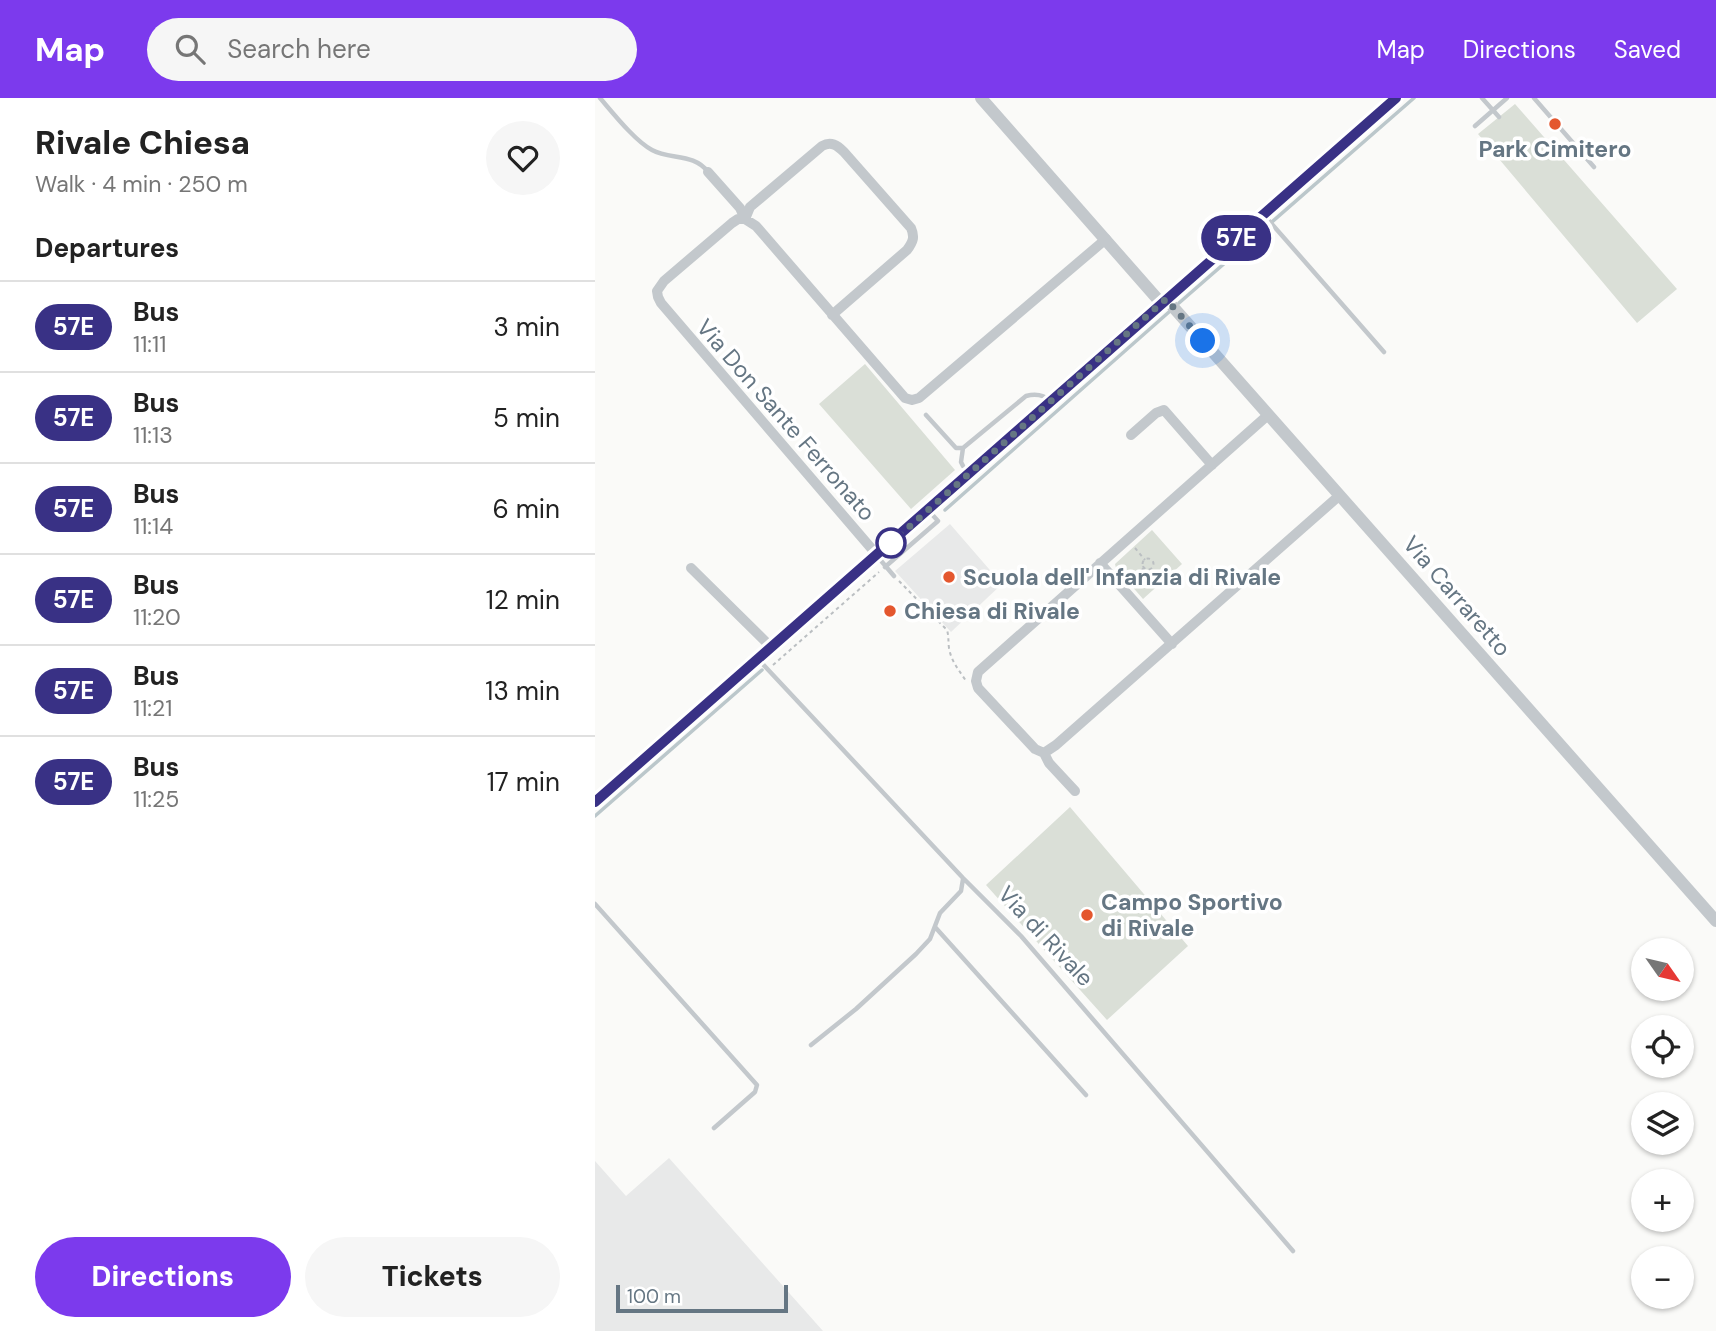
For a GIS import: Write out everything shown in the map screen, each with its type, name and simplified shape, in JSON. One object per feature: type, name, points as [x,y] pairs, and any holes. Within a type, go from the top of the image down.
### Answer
[{"type":"street","name":"Via Carraretto","points":[[981,98],[1340,495],[1716,921]]},
{"type":"street","points":[[595,802],[877,555],[928,509],[966,469],[1050,401],[1265,216],[1396,98]]},
{"type":"street","name":"Via Don Sante Ferronato","points":[[832,314],[907,250],[913,233],[844,152],[827,143],[750,207],[745,219],[732,223],[664,281],[657,291],[661,303],[877,555]]},
{"type":"street","points":[[708,172],[740,208],[745,219],[756,226],[905,398],[912,400],[919,398],[1106,239]]},
{"type":"street","points":[[1131,435],[1156,413],[1164,410],[1212,465]]},
{"type":"street","points":[[1075,790],[1049,763],[1044,753],[1035,750],[982,692],[976,684],[976,677],[983,667],[1268,415]]},
{"type":"street","points":[[1044,753],[1340,495]]},
{"type":"street","points":[[1100,563],[1171,644]]},
{"type":"street","points":[[691,568],[771,647]]},
{"type":"lane","points":[[600,98],[638,139],[652,150],[697,161],[708,172]]},
{"type":"lane","points":[[1482,98],[1499,117]]},
{"type":"lane","points":[[1475,126],[1507,98]]},
{"type":"lane","points":[[1534,98],[1594,167]]},
{"type":"lane","points":[[1265,216],[1384,352]]},
{"type":"lane","points":[[926,415],[956,448],[963,448],[1026,396],[1032,394],[1050,401]]},
{"type":"lane","points":[[963,448],[961,462],[966,469]]},
{"type":"lane","points":[[885,566],[938,521],[928,509]]},
{"type":"lane","name":"Via Don Sante Ferronato","points":[[877,555],[894,576]]},
{"type":"lane","name":"Via di Rivale","points":[[758,658],[963,878],[1021,936],[1293,1251]]},
{"type":"lane","points":[[811,1045],[856,1009],[930,939],[940,913],[961,891],[963,878]]},
{"type":"lane","points":[[595,904],[757,1085],[755,1092],[714,1128]]},
{"type":"lane","points":[[935,927],[1086,1095]]},
{"type":"path","points":[[1132,545],[1145,560],[1152,560],[1154,565],[1150,569],[1145,567]]},
{"type":"path","points":[[1145,560],[1145,567]]},
{"type":"path","points":[[768,669],[885,566]]},
{"type":"path","points":[[1126,583],[1145,567]]},
{"type":"path","points":[[894,576],[947,630],[948,645],[954,663]]},
{"type":"shaded area","points":[[1515,104],[1677,289],[1637,323],[1478,134]]},
{"type":"shaded area","points":[[865,364],[955,470],[911,509],[819,404]]},
{"type":"shaded area","name":"Scuola dell' Infanzia di Rivale","points":[[950,524],[1002,584],[951,632],[895,571]]},
{"type":"shaded area","points":[[1152,530],[1182,564],[1143,599],[1115,564]]},
{"type":"shaded area","name":"Campo Sportivo di Rivale","points":[[1070,807],[1188,946],[1107,1020],[986,885]]},
{"type":"shaded area","points":[[669,1158],[823,1331],[595,1331],[595,1161],[626,1196]]},
{"type":"waterway","points":[[1179,303],[1414,98]]},
{"type":"waterway","points":[[945,510],[1169,312]]},
{"type":"waterway","points":[[595,816],[762,670]]},
{"type":"bus line","name":"57E","points":[[595,802],[1396,98]]},
{"type":"place","name":"Park Cimitero","points":[[1555,124]]},
{"type":"place","name":"Scuola dell' Infanzia di Rivale","points":[[949,577]]},
{"type":"place","name":"Chiesa di Rivale","points":[[890,611]]},
{"type":"place","name":"Campo Sportivo di Rivale","points":[[1087,915]]},
{"type":"route","points":[[891,543],[1166,299],[1203,341]]}]
